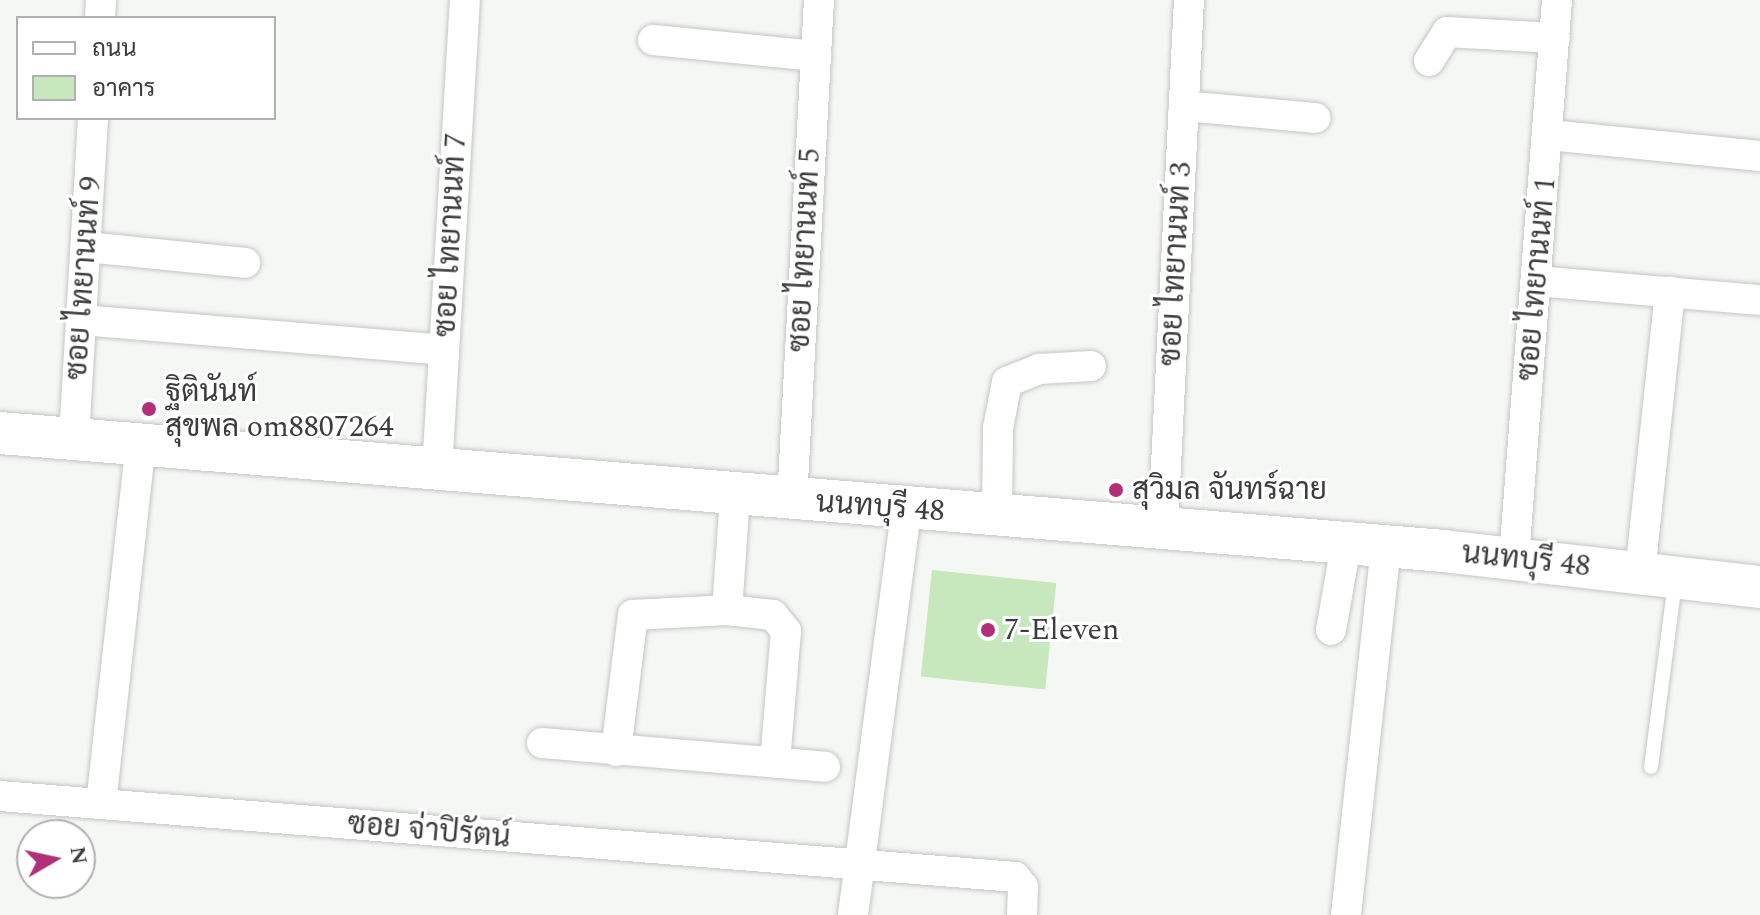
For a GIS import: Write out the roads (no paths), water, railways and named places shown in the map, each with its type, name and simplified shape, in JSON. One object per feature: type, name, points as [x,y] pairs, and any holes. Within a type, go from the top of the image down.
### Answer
[{"type":"street","name":"ซอย ไทยานนท์ 7","points":[[437,470],[465,0]]},
{"type":"street","name":"ซอย ไทยานนท์ 5","points":[[792,501],[819,0]]},
{"type":"street","name":"ซอย ไทยานนท์ 3","points":[[1163,527],[1189,0]]},
{"type":"street","name":"ซอย ไทยานนท์ 1","points":[[1514,558],[1557,0]]},
{"type":"street","points":[[1429,61],[1447,32],[1555,38]]},
{"type":"street","points":[[653,40],[816,56]]},
{"type":"street","points":[[1184,106],[1315,118]]},
{"type":"street","name":"ซอย ไทยานนท์ 9","points":[[74,438],[93,120]]},
{"type":"street","points":[[1549,135],[1760,156]]},
{"type":"street","points":[[86,247],[245,263]]},
{"type":"street","points":[[1537,281],[1760,300]]},
{"type":"street","points":[[1658,575],[1670,292]]},
{"type":"street","points":[[81,320],[444,350]]},
{"type":"street","points":[[997,515],[998,428],[1007,382],[1039,369],[1091,366]]},
{"type":"street","name":"นนทบุรี 48","points":[[0,433],[792,501],[1163,527],[1514,558],[1760,587]]},
{"type":"street","points":[[101,804],[141,444]]},
{"type":"street","points":[[727,610],[735,496]]},
{"type":"street","points":[[853,915],[906,510]]},
{"type":"street","points":[[1331,630],[1366,547]]},
{"type":"street","points":[[1346,915],[1366,547]]},
{"type":"street","points":[[616,751],[633,615],[657,608],[727,610],[783,619],[775,763]]},
{"type":"street","points":[[542,743],[825,767]]},
{"type":"street","name":"ซอย จ่าปิรัตน์","points":[[0,796],[1015,877],[1023,887],[1022,915]]},
{"type":"lane","points":[[1651,767],[1658,575]]},
{"type":"place","name":"ฐิตินันท์ สุขพล om8807264","points":[[149,409]]},
{"type":"place","name":"สุวิมล จันทร์ฉาย","points":[[1116,490]]},
{"type":"place","name":"7-Eleven","points":[[988,630]]}]
